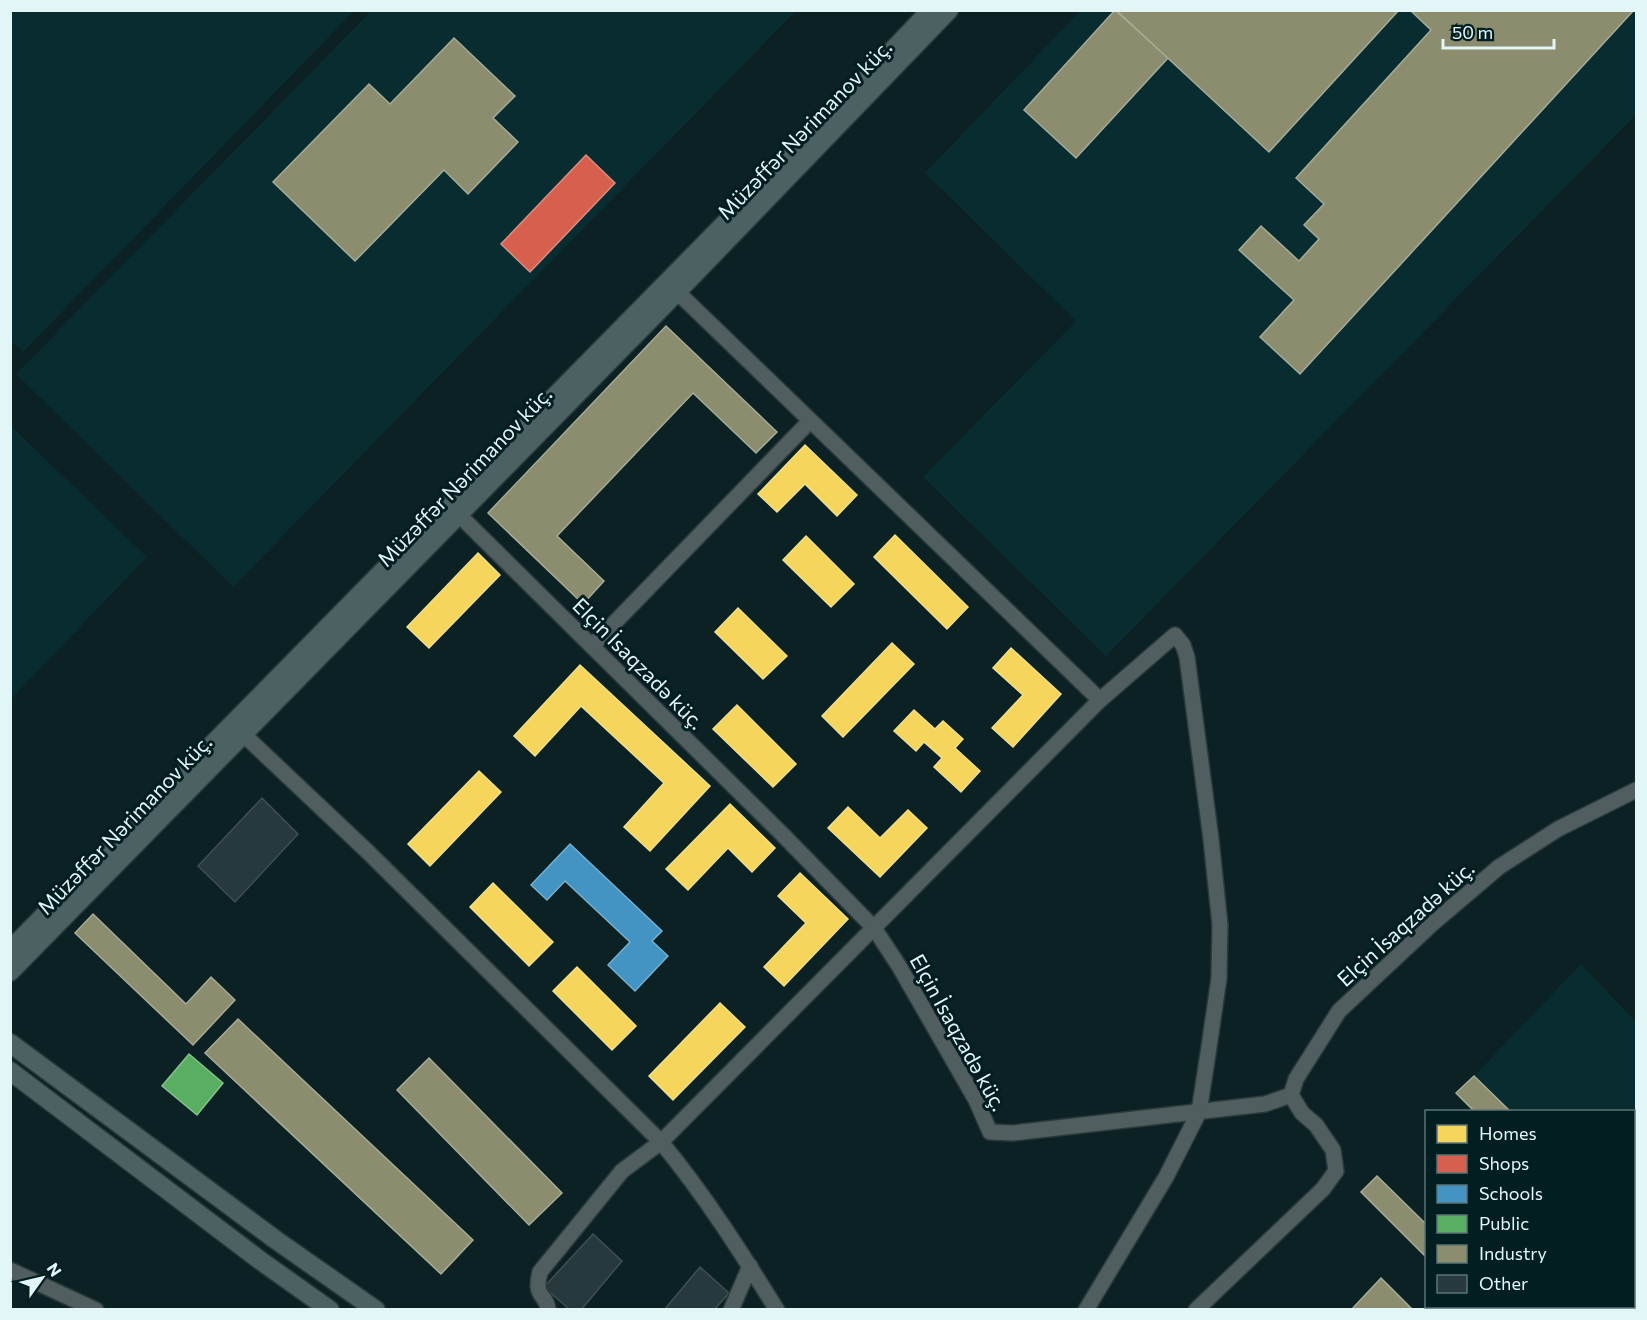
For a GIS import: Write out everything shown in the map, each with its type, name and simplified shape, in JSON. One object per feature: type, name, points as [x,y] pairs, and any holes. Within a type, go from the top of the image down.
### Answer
[{"type":"main road","points":[[12,966],[672,287],[930,10]]},
{"type":"main road","name":"Müzəffər Nərimanov küç.","points":[[672,287],[949,10]]},
{"type":"main road","name":"Müzəffər Nərimanov küç.","points":[[12,966],[243,734],[454,509]]},
{"type":"main road","points":[[10,1043],[276,1240],[376,1310]]},
{"type":"main road","points":[[10,1071],[261,1261],[330,1310]]},
{"type":"main road","points":[[261,1261],[276,1240]]},
{"type":"street","points":[[672,287],[1100,700]]},
{"type":"street","points":[[592,646],[810,421]]},
{"type":"street","name":"Elçin İsaqzadə küç.","points":[[454,509],[874,928],[899,966],[970,1089],[990,1132],[1013,1133],[1265,1104],[1291,1095],[1296,1078],[1339,1011],[1432,924],[1499,867],[1558,829],[1636,790]]},
{"type":"street","points":[[548,1310],[548,1305],[539,1294],[537,1284],[540,1272],[622,1171],[661,1142],[1100,700],[1175,635],[1183,645],[1187,657],[1211,839],[1220,925],[1219,978],[1198,1112],[1166,1177],[1086,1310]]},
{"type":"street","points":[[243,734],[368,852],[661,1142],[750,1266],[777,1310]]},
{"type":"street","points":[[1196,1310],[1323,1189],[1336,1171],[1333,1150],[1316,1125],[1302,1113],[1291,1095]]},
{"type":"street","points":[[731,1310],[750,1266]]},
{"type":"street","points":[[10,1270],[96,1310]]},
{"type":"shaded area","points":[[10,11],[354,11],[23,352],[10,340]]},
{"type":"shaded area","points":[[371,11],[796,11],[233,587],[16,374]]},
{"type":"shaded area","points":[[1080,11],[1636,11],[1636,115],[1106,656],[923,477],[1076,321],[925,173]]},
{"type":"shaded area","points":[[10,425],[147,557],[11,699],[10,699]]},
{"type":"shaded area","points":[[1581,964],[1636,1022],[1636,1235],[1635,1110],[1510,1110],[1474,1076]]},
{"type":"building: Homes","points":[[805,445],[857,495],[837,516],[805,484],[777,512],[758,494]]},
{"type":"building: Homes","points":[[895,535],[968,607],[947,629],[874,557]]},
{"type":"building: Homes","points":[[806,536],[854,584],[831,607],[783,560]]},
{"type":"building: Homes","points":[[478,553],[500,575],[429,648],[407,627]]},
{"type":"building: Homes","points":[[738,608],[787,656],[763,679],[715,632]]},
{"type":"building: Homes","points":[[892,643],[914,664],[843,737],[822,716]]},
{"type":"building: Homes","points":[[1011,648],[1061,694],[1013,747],[992,728],[1023,695],[993,668]]},
{"type":"building: Homes","points":[[580,665],[710,786],[650,851],[624,827],[664,783],[581,706],[535,756],[514,736]]},
{"type":"building: Homes","points":[[737,705],[796,764],[773,787],[713,729]]},
{"type":"building: Homes","points":[[914,710],[935,729],[943,721],[963,739],[955,748],[980,771],[961,792],[934,767],[942,758],[924,742],[916,751],[894,731]]},
{"type":"building: Homes","points":[[479,771],[501,792],[430,866],[408,844]]},
{"type":"building: Homes","points":[[730,804],[775,848],[752,872],[728,848],[688,890],[666,869]]},
{"type":"building: Homes","points":[[848,807],[880,838],[908,810],[927,828],[880,877],[828,828]]},
{"type":"building: Homes","points":[[800,873],[848,919],[784,986],[764,967],[806,923],[778,896]]},
{"type":"building: Homes","points":[[493,883],[553,942],[529,966],[470,907]]},
{"type":"building: Homes","points":[[577,967],[636,1026],[612,1050],[553,991]]},
{"type":"building: Homes","points":[[720,1003],[745,1027],[673,1100],[649,1076]]},
{"type":"building: Shops","points":[[586,155],[615,183],[530,272],[501,244]]},
{"type":"building: Schools","points":[[570,844],[662,931],[652,941],[668,956],[635,991],[608,965],[630,942],[565,881],[547,900],[531,885]]},
{"type":"building: Public","points":[[189,1054],[223,1083],[197,1115],[162,1086]]},
{"type":"building: Industry","points":[[1115,10],[1168,58],[1076,158],[1024,110]]},
{"type":"building: Industry","points":[[1116,10],[1399,10],[1269,152]]},
{"type":"building: Industry","points":[[1410,10],[1634,10],[1300,374],[1260,337],[1294,300],[1239,250],[1261,226],[1299,261],[1319,239],[1304,225],[1324,204],[1296,178],[1431,30]]},
{"type":"building: Industry","points":[[454,38],[515,96],[493,118],[518,142],[468,194],[444,170],[355,261],[273,182],[369,84],[390,104]]},
{"type":"building: Industry","points":[[666,326],[777,432],[756,453],[693,393],[557,536],[604,581],[583,604],[488,513]]},
{"type":"building: Industry","points":[[93,914],[186,1004],[211,977],[235,1000],[193,1045],[75,933]]},
{"type":"building: Industry","points":[[238,1019],[473,1240],[441,1274],[205,1053]]},
{"type":"building: Industry","points":[[429,1058],[562,1193],[529,1225],[397,1090]]},
{"type":"building: Industry","points":[[1474,1076],[1509,1110],[1473,1110],[1456,1093]]},
{"type":"building: Industry","points":[[1377,1176],[1425,1223],[1425,1256],[1361,1192]]},
{"type":"building: Industry","points":[[1635,1234],[1636,1235],[1635,1270]]},
{"type":"building: Industry","points":[[1381,1278],[1413,1310],[1351,1310]]},
{"type":"building: Industry","points":[[1478,1308],[1512,1308],[1513,1310],[1480,1310]]},
{"type":"building: Industry","points":[[1552,1308],[1598,1308],[1596,1310],[1551,1310]]},
{"type":"building: Other","points":[[262,798],[298,834],[235,902],[198,866]]},
{"type":"building: Other","points":[[593,1234],[622,1261],[581,1310],[570,1310],[544,1287]]},
{"type":"building: Other","points":[[700,1267],[729,1293],[714,1310],[664,1310]]}]
